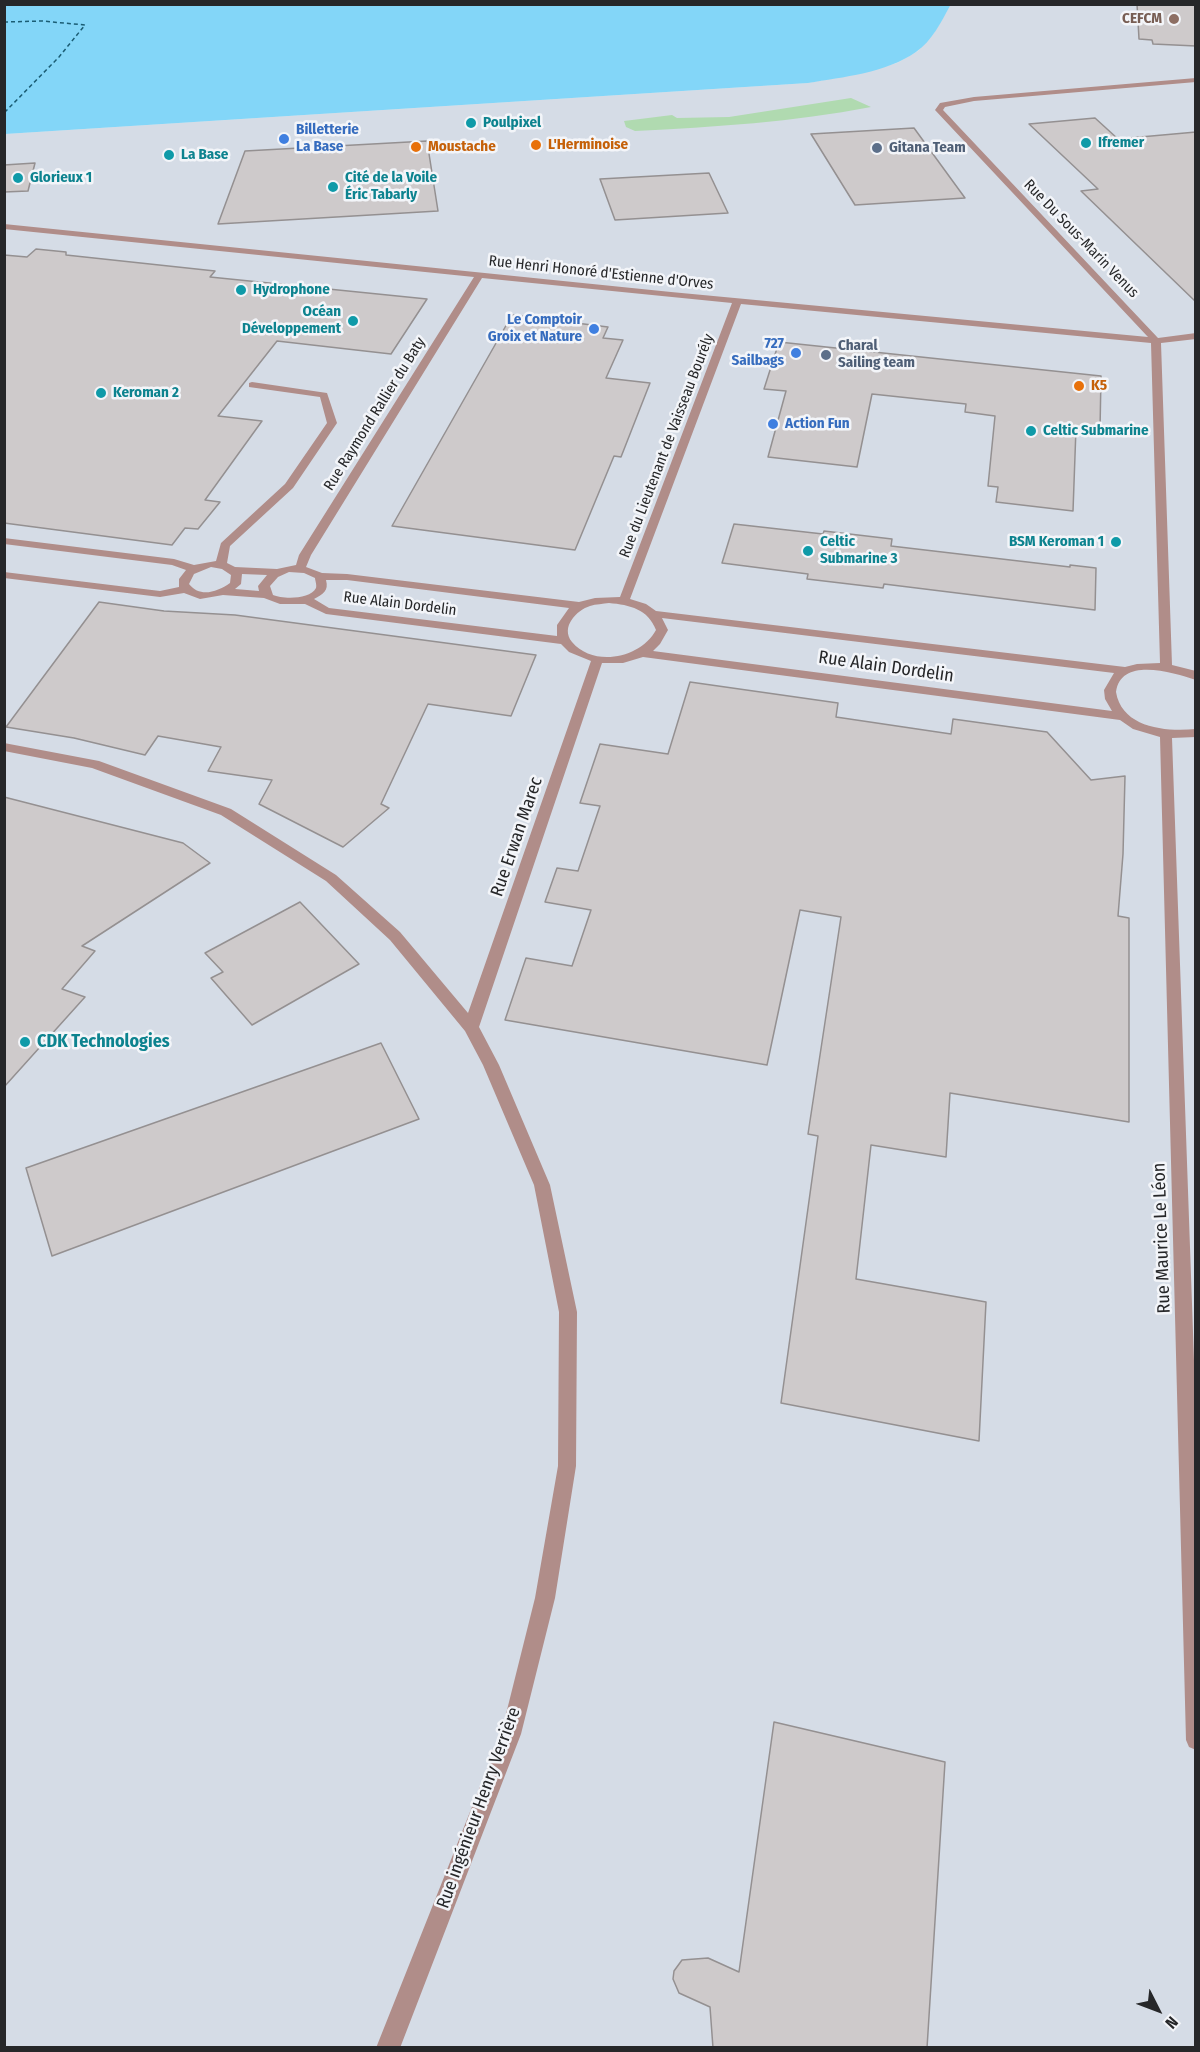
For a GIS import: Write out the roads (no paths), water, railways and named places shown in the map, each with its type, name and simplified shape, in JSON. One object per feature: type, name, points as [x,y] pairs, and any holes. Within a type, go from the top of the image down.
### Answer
[{"type":"street","name":"Rue Du Sous-Marin Venus","points":[[1156,341],[939,110],[943,105],[974,99],[1196,80]]},
{"type":"street","name":"Rue Henri Honoré d'Estienne d'Orves","points":[[4,226],[737,302],[1156,341],[1196,336]]},
{"type":"street","name":"Rue Raymond Rallier du Baty","points":[[300,569],[304,555],[479,276]]},
{"type":"street","name":"Rue du Lieutenant de Vaisseau Bourély","points":[[624,601],[737,302]]},
{"type":"street","points":[[1156,341],[1166,667]]},
{"type":"street","points":[[4,541],[174,562],[194,569],[221,565],[225,545],[289,486],[332,423],[324,395],[252,385]]},
{"type":"street","name":"Rue Alain Dordelin","points":[[221,565],[234,570],[276,572],[300,569],[320,576],[347,577],[581,606],[594,601],[624,601],[636,603],[654,614],[1126,671],[1144,667],[1166,667],[1196,676]]},
{"type":"street","points":[[4,575],[160,594],[185,589],[184,579],[194,569]]},
{"type":"street","points":[[223,592],[235,585],[237,580],[234,570]]},
{"type":"street","points":[[267,595],[264,586],[276,572]]},
{"type":"street","name":"Rue Alain Dordelin","points":[[185,589],[191,593],[206,596],[223,592],[267,595],[288,602],[305,599],[319,592],[322,586],[320,576]]},
{"type":"street","name":"Rue Alain Dordelin","points":[[305,599],[326,611],[565,641],[584,655],[598,658],[621,659],[643,653],[1124,717],[1150,731],[1166,734],[1196,733]]},
{"type":"street","points":[[565,641],[561,632],[562,622],[569,613],[581,606]]},
{"type":"street","points":[[643,653],[659,639],[662,630],[654,614]]},
{"type":"street","name":"Rue Erwan Marec","points":[[471,1028],[598,658]]},
{"type":"street","points":[[1124,717],[1114,707],[1110,697],[1110,686],[1126,671]]},
{"type":"street","name":"Rue Maurice Le Léon","points":[[1166,734],[1196,1740]]},
{"type":"street","name":"Rue ingénieur Henry Verrière","points":[[4,747],[94,764],[226,812],[331,879],[394,936],[471,1028],[491,1065],[542,1185],[568,1312],[567,1466],[545,1598],[511,1734],[388,2048]]},
{"type":"water","points":[[5,4],[954,5],[950,6],[927,42],[904,59],[864,73],[808,83],[5,134]]},
{"type":"place","name":"CEFCM","points":[[1174,19]]},
{"type":"place","name":"Poulpixel","points":[[471,123]]},
{"type":"place","name":"Billetterie La Base","points":[[284,139]]},
{"type":"place","name":"Ifremer","points":[[1086,143]]},
{"type":"place","name":"L'Herminoise","points":[[536,145]]},
{"type":"place","name":"Moustache","points":[[416,147]]},
{"type":"place","name":"Gitana Team","points":[[877,148]]},
{"type":"place","name":"La Base","points":[[169,155]]},
{"type":"place","name":"Glorieux 1","points":[[18,178]]},
{"type":"place","name":"Cité de la Voile Éric Tabarly","points":[[333,187]]},
{"type":"place","name":"Hydrophone","points":[[241,290]]},
{"type":"place","name":"Océan Développement","points":[[353,321]]},
{"type":"place","name":"Le Comptoir Groix et Nature","points":[[594,329]]},
{"type":"place","name":"727 Sailbags","points":[[796,353]]},
{"type":"place","name":"Charal Sailing team","points":[[826,355]]},
{"type":"place","name":"K5","points":[[1079,386]]},
{"type":"place","name":"Keroman 2","points":[[101,393]]},
{"type":"place","name":"Action Fun","points":[[773,424]]},
{"type":"place","name":"Celtic Submarine","points":[[1031,431]]},
{"type":"place","name":"BSM Keroman 1","points":[[1116,542]]},
{"type":"place","name":"Celtic Submarine 3","points":[[808,551]]},
{"type":"place","name":"CDK Technologies","points":[[25,1042]]}]
